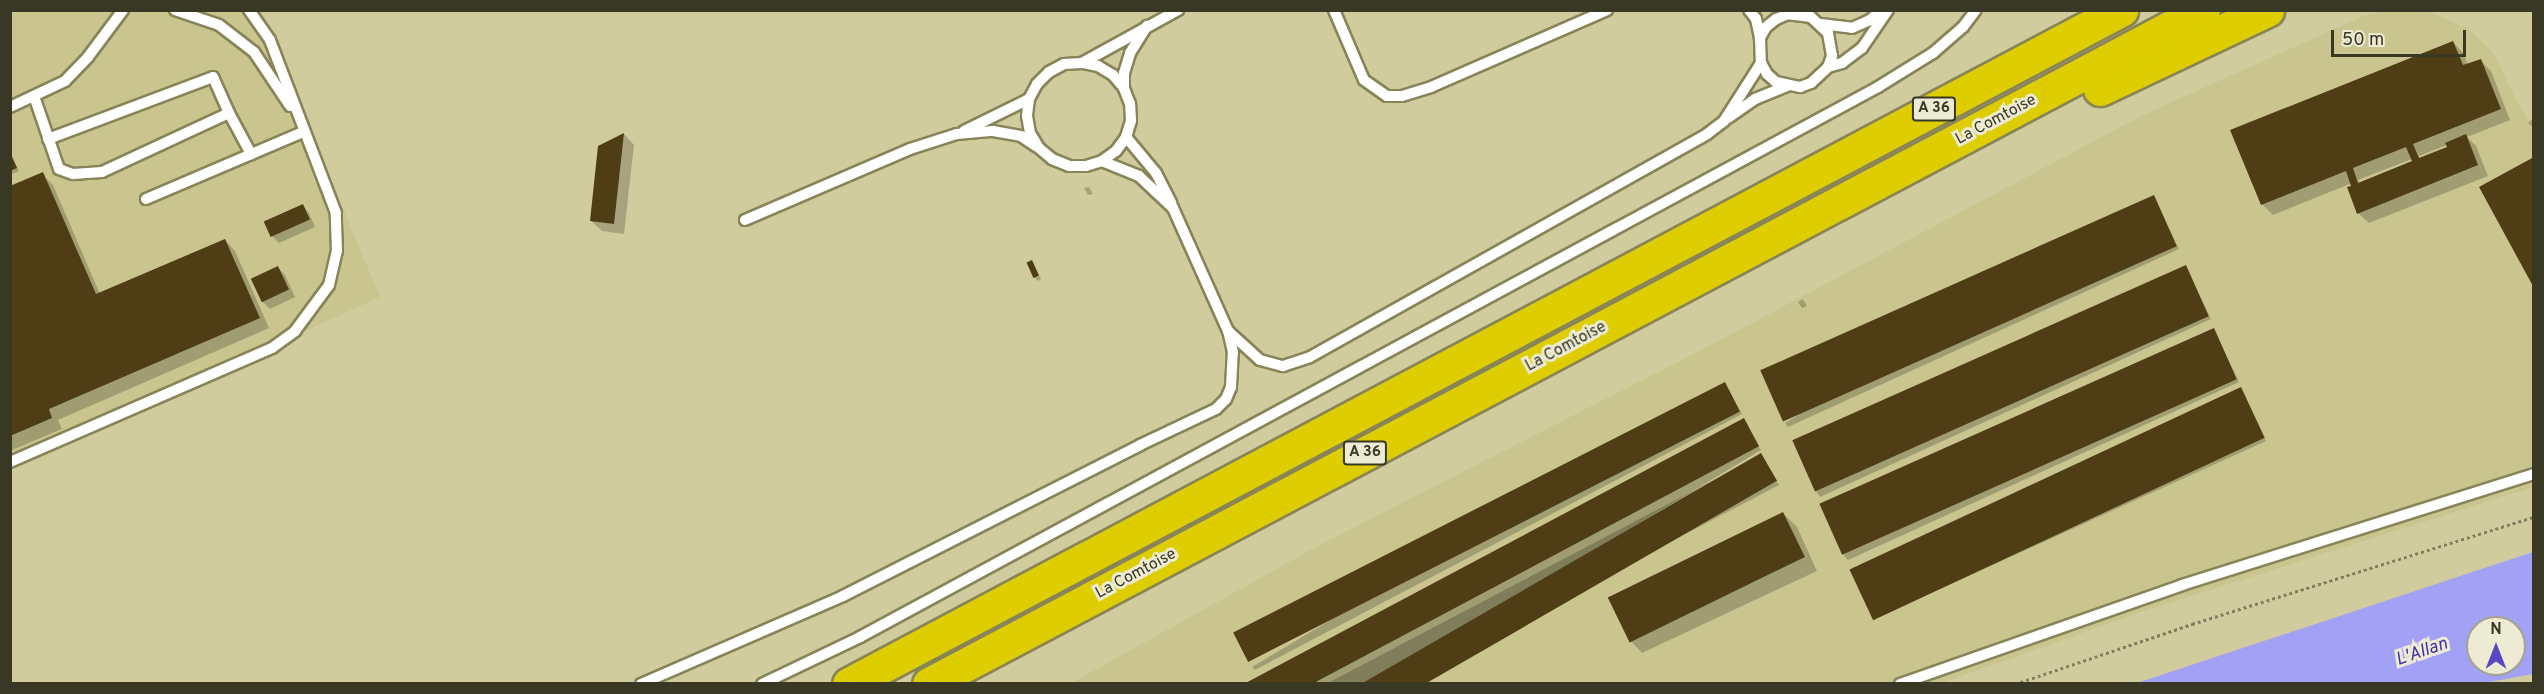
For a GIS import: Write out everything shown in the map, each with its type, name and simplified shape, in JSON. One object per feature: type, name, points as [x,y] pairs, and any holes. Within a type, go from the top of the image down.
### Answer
[{"type":"highway","points":[[1747,208],[2085,10]]},
{"type":"highway","name":"A 36","points":[[849,684],[2121,10]]},
{"type":"highway","name":"La Comtoise","points":[[929,684],[2203,10]]},
{"type":"highway","points":[[1840,202],[2060,108],[2267,10]]},
{"type":"lane","points":[[11,105],[65,81],[88,57],[123,10]]},
{"type":"lane","points":[[175,10],[219,25],[254,52],[298,119]]},
{"type":"lane","points":[[10,462],[272,348],[295,331],[329,285],[337,251],[336,213],[298,119],[270,40],[249,10]]},
{"type":"lane","points":[[1082,63],[1178,10]]},
{"type":"lane","points":[[1334,10],[1364,80],[1387,96],[1402,96],[1431,87],[1607,10]]},
{"type":"lane","points":[[1724,121],[1761,63],[1760,38],[1756,19],[1749,10]]},
{"type":"lane","points":[[1821,24],[1852,28],[1870,20],[1881,10]]},
{"type":"lane","points":[[1228,331],[1260,360],[1283,366],[1310,357],[1677,153],[1755,99],[1788,86],[1811,83],[1828,68],[1842,63],[1862,48],[1888,10]]},
{"type":"lane","points":[[762,684],[860,637],[1878,87],[1933,53],[1964,27],[1976,10]]},
{"type":"lane","points":[[1760,38],[1766,27],[1784,13],[1811,17],[1821,24],[1832,44],[1828,68]]},
{"type":"lane","points":[[957,134],[993,130],[1021,136],[1052,159],[1069,166],[1086,166],[1102,161],[1116,151],[1126,137],[1131,121],[1130,104],[1124,88],[1124,72],[1130,53],[1147,26]]},
{"type":"lane","points":[[1039,148],[1030,133],[1027,117],[1029,99],[1036,84],[1049,72],[1065,64],[1082,63],[1106,70],[1124,88]]},
{"type":"lane","points":[[1761,63],[1776,82],[1788,86]]},
{"type":"lane","points":[[48,139],[213,77],[251,154]]},
{"type":"lane","points":[[34,96],[59,170],[73,174],[102,172],[229,113]]},
{"type":"lane","points":[[745,220],[910,148],[957,134],[1029,99]]},
{"type":"lane","points":[[146,199],[303,132]]},
{"type":"lane","points":[[641,684],[843,596],[1140,445],[1216,409],[1226,399],[1231,387],[1233,352],[1228,331],[1168,193],[1126,137]]},
{"type":"lane","points":[[1102,161],[1139,176],[1173,208]]},
{"type":"lane","points":[[1900,684],[2182,585],[2534,474]]},
{"type":"path","points":[[2015,684],[2192,624],[2534,517]]},
{"type":"shaded area","points":[[10,11],[260,11],[380,297],[11,464]]},
{"type":"shaded area","points":[[2384,11],[2429,11],[2470,30],[2494,54],[2518,104],[2533,127],[2533,487],[2141,612],[1942,683],[1070,684],[1314,548],[1709,346],[2141,116],[2363,16]]},
{"type":"water","name":"L'Allan","points":[[2533,552],[2533,674],[2526,675],[2526,616],[2466,616],[2466,676],[2522,676],[2478,684],[2137,683]]},
{"type":"building","points":[[2453,41],[2463,65],[2481,59],[2501,109],[2413,144],[2419,158],[2447,147],[2445,143],[2466,134],[2478,165],[2357,214],[2347,187],[2351,186],[2346,171],[2261,205],[2230,130]],"holes":[[[2406,147],[2412,161],[2358,183],[2353,168]]]},
{"type":"building","points":[[624,133],[614,224],[590,221],[598,146]]},
{"type":"building","points":[[10,152],[17,168],[10,171]]},
{"type":"building","points":[[2534,157],[2534,288],[2479,187]]},
{"type":"building","points":[[43,172],[96,294],[225,239],[260,318],[49,409],[52,418],[10,436],[10,186]]},
{"type":"building","points":[[2154,195],[2177,246],[1783,421],[1760,370]]},
{"type":"building","points":[[303,204],[310,220],[271,237],[264,221]]},
{"type":"building","points":[[1032,260],[1039,276],[1033,278],[1027,262]]},
{"type":"building","points":[[2186,265],[2209,316],[1815,491],[1792,440]]},
{"type":"building","points":[[278,266],[289,290],[262,302],[251,279]]},
{"type":"building","points":[[2214,328],[2237,379],[1842,555],[1819,504]]},
{"type":"building","points":[[1725,382],[1740,411],[1248,662],[1233,633]]},
{"type":"building","points":[[2241,387],[2265,438],[1873,620],[1849,570]]},
{"type":"building","points":[[1744,418],[1759,446],[1312,684],[1244,684]]},
{"type":"building","points":[[1761,453],[1777,481],[1425,684],[1361,684]]},
{"type":"building","points":[[1783,512],[1805,557],[1630,642],[1608,597]]}]
